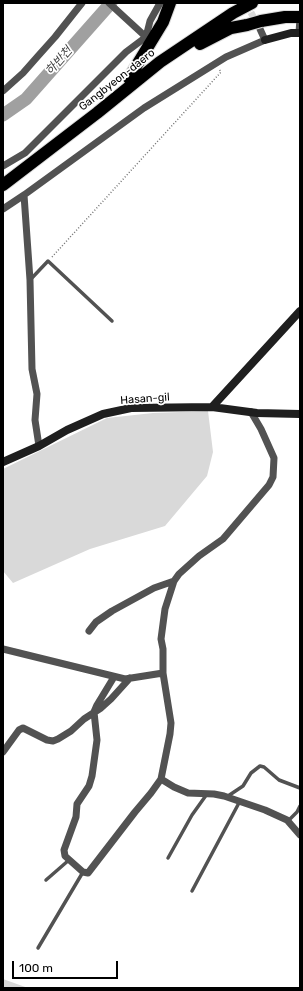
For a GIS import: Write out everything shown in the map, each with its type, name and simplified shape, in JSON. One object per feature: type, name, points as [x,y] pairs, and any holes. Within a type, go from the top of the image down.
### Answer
[{"type":"highway","points":[[129,78],[163,22],[170,3]]},
{"type":"highway","name":"Gangbyeon-daero","points":[[3,176],[129,78],[226,8],[236,3]]},
{"type":"highway","name":"Gangbyeon-daero","points":[[3,185],[97,113],[160,62],[233,13],[252,3]]},
{"type":"highway","points":[[149,71],[232,28],[247,25],[261,25],[286,18],[300,17]]},
{"type":"street","points":[[3,91],[23,73],[55,37],[82,3]]},
{"type":"street","points":[[109,3],[146,37]]},
{"type":"street","points":[[3,166],[25,153],[126,52],[146,37],[150,21],[160,3]]},
{"type":"street","points":[[3,209],[24,196],[144,108],[226,57],[265,40],[291,33],[299,33],[300,17]]},
{"type":"street","points":[[261,25],[265,40]]},
{"type":"street","points":[[24,196],[30,280],[32,369],[37,394],[35,420],[39,446]]},
{"type":"street","points":[[212,407],[300,311]]},
{"type":"street","name":"Hasan-gil","points":[[3,462],[103,414],[131,408],[212,407],[251,412],[300,414]]},
{"type":"street","points":[[114,676],[94,712],[97,740],[94,766],[88,786],[77,804],[76,817],[64,850],[65,856],[69,860],[83,872],[88,873],[161,778],[171,723],[163,673],[161,632],[165,609],[174,581],[188,566],[223,539],[269,485],[273,477],[274,458],[261,429],[251,412]]},
{"type":"street","points":[[89,631],[96,622],[112,611],[154,588],[174,581]]},
{"type":"street","points":[[3,650],[114,676],[130,678],[163,673]]},
{"type":"street","points":[[3,752],[19,730],[23,728],[35,735],[53,741],[71,731],[111,699],[130,678]]},
{"type":"street","points":[[161,778],[174,787],[188,793],[227,797],[265,810],[288,821],[300,835]]},
{"type":"lane","points":[[30,280],[48,261],[112,321]]},
{"type":"lane","points":[[227,797],[243,786],[251,773],[260,766],[264,767],[279,780],[300,788]]},
{"type":"lane","points":[[168,858],[192,815],[207,794]]},
{"type":"lane","points":[[192,891],[240,801]]},
{"type":"lane","points":[[288,821],[293,817],[300,806]]},
{"type":"lane","points":[[46,880],[69,860]]},
{"type":"lane","points":[[38,948],[83,872]]},
{"type":"path","points":[[48,261],[221,72],[216,63]]},
{"type":"shaded area","points":[[208,411],[213,452],[207,476],[165,526],[90,549],[13,583],[3,571],[3,469],[107,418],[153,413]]},
{"type":"shaded area","points":[[3,979],[28,988],[3,988]]},
{"type":"waterway","name":"하반천","points":[[3,115],[26,99],[111,3]]},
{"type":"tunnel","points":[[246,3],[257,24]]}]
